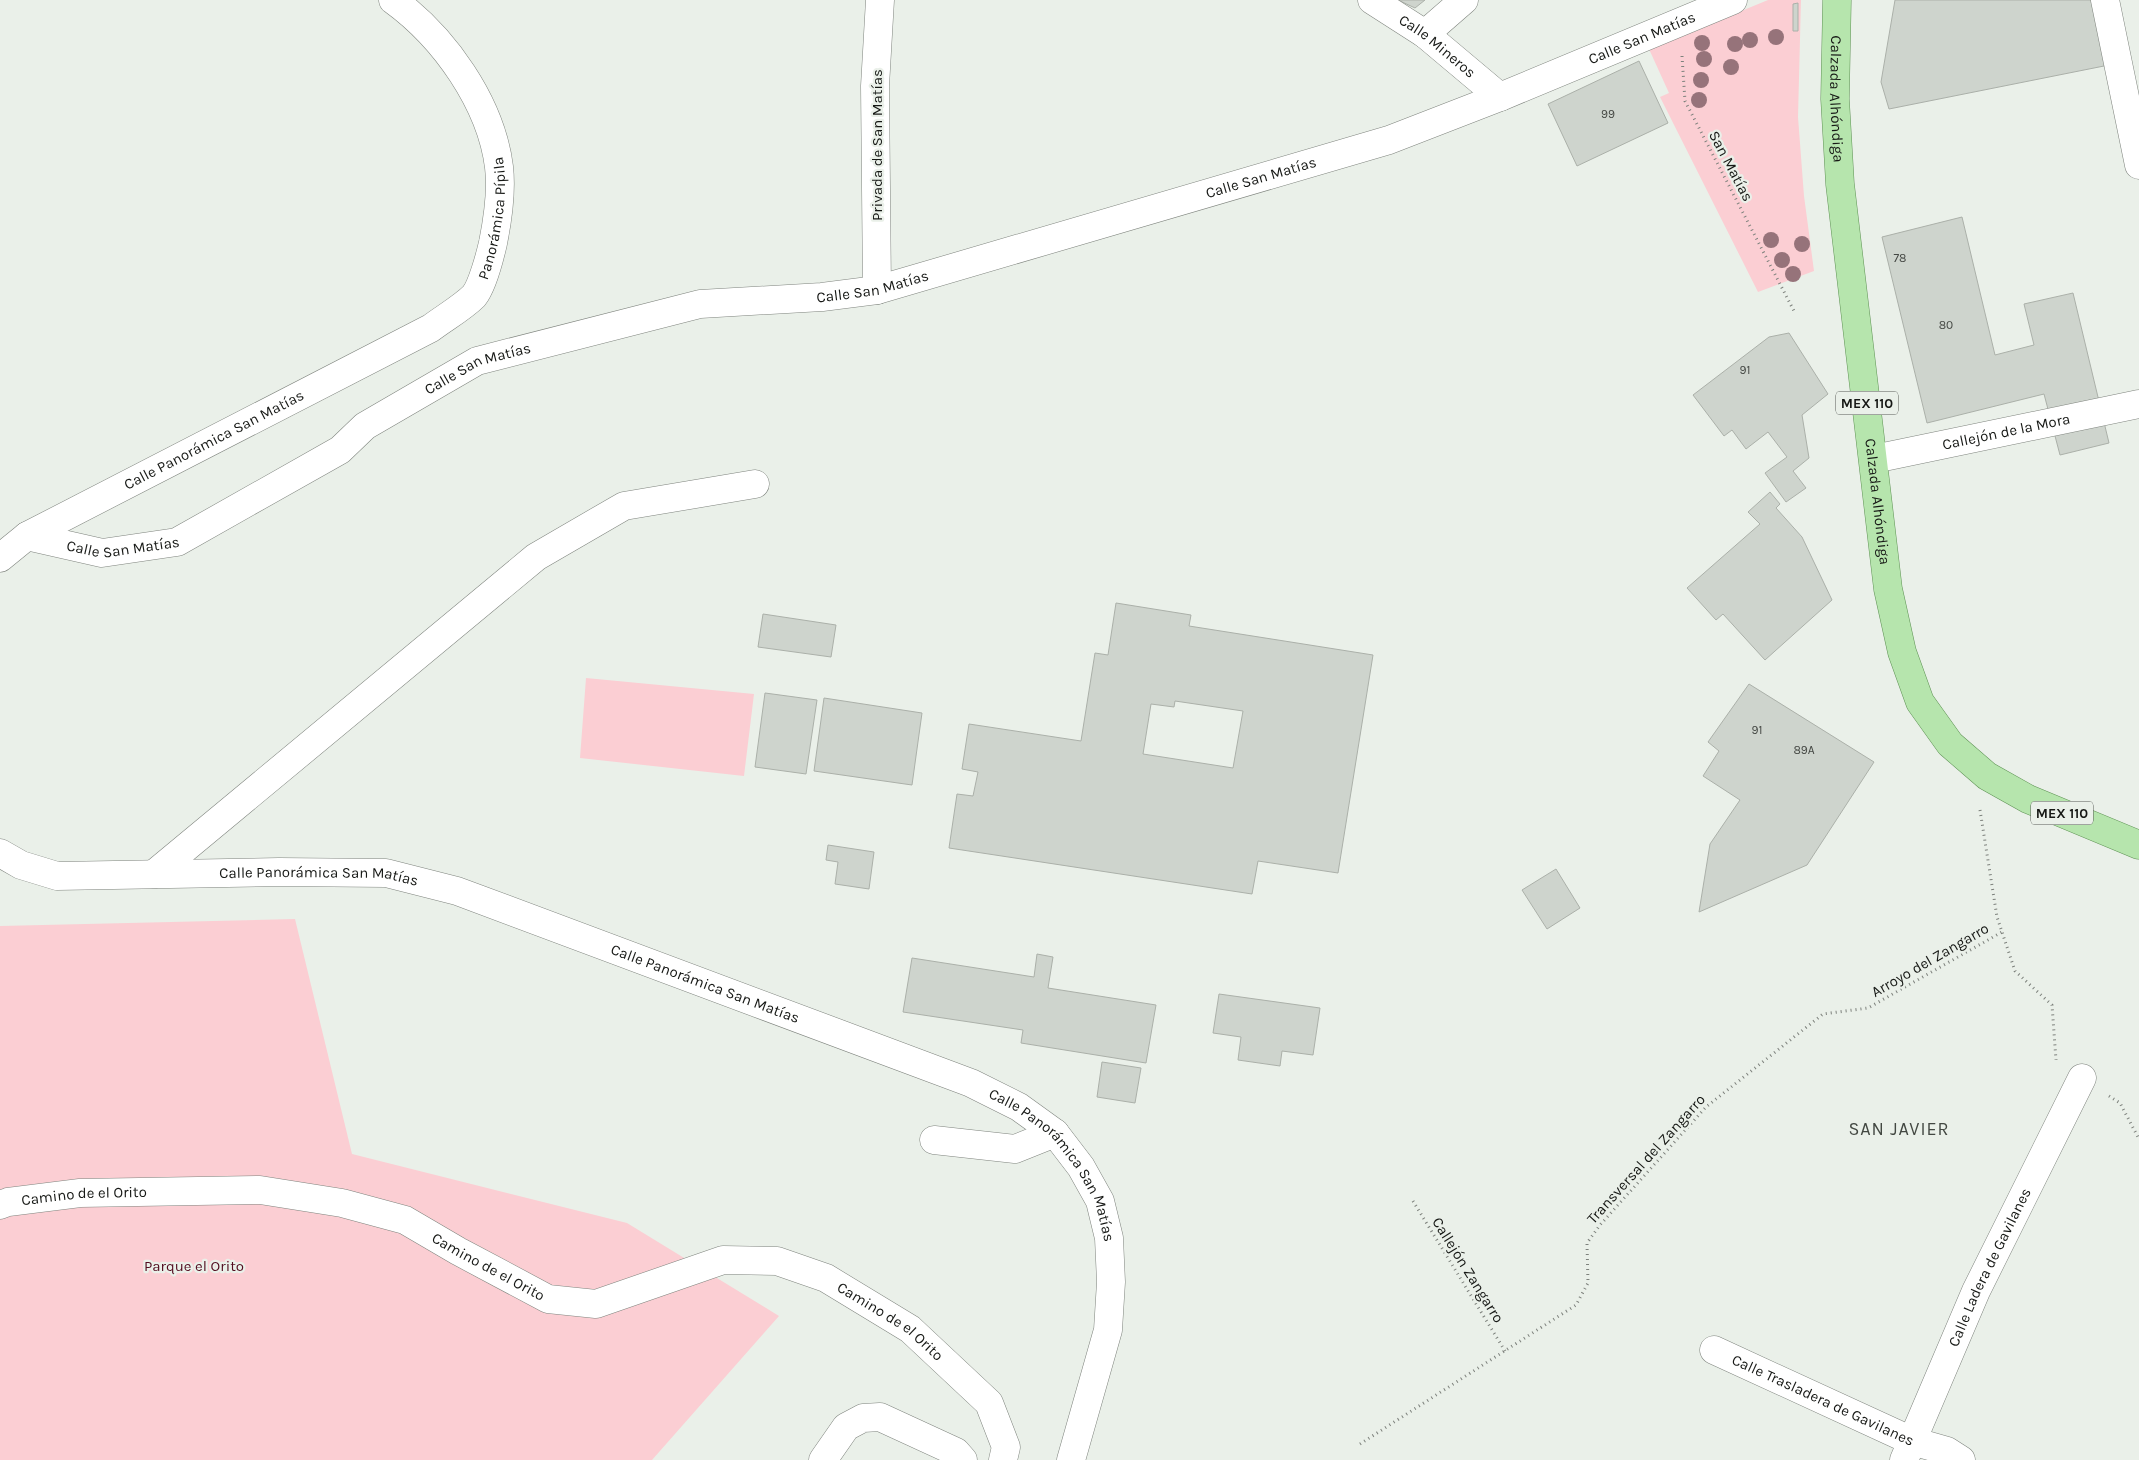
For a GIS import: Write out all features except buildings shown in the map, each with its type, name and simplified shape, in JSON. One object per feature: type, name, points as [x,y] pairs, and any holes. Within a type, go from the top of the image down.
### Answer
[{"type":"main road","name":"Calzada Alhóndiga","points":[[1837,0],[1835,99],[1840,184],[1888,589],[1902,652],[1920,702],[1950,744],[1987,776],[2028,799],[2139,845]]},
{"type":"street","name":"Panorámica Pípila","points":[[393,0],[416,17],[444,47],[469,84],[488,122],[499,166],[498,218],[489,261],[474,295],[431,328]]},
{"type":"street","name":"Privada de San Matías","points":[[877,290],[875,86],[880,0]]},
{"type":"street","name":"Calle Mineros","points":[[1372,0],[1425,34],[1500,98]]},
{"type":"street","points":[[1425,34],[1464,0]]},
{"type":"street","name":"Calle San Matías","points":[[27,536],[102,553],[177,542],[340,450],[365,426],[477,362],[700,304],[822,297],[877,290],[1390,140],[1500,98],[1733,0]]},
{"type":"street","points":[[2105,0],[2139,165]]},
{"type":"street","name":"Calle Panorámica San Matías","points":[[0,558],[27,536],[431,328]]},
{"type":"street","name":"Callejón de la Mora","points":[[1874,459],[2139,404]]},
{"type":"street","points":[[154,874],[536,557],[624,506],[755,484]]},
{"type":"street","name":"Calle Panorámica San Matías","points":[[0,853],[21,865],[58,876],[279,872],[386,873],[457,891],[971,1083],[1019,1107],[1055,1133],[1081,1167],[1100,1201],[1109,1238],[1111,1274],[1108,1330],[1071,1460]]},
{"type":"street","name":"Calle Ladera de Gavilanes","points":[[1908,1451],[1976,1291],[2082,1078]]},
{"type":"street","points":[[934,1140],[1015,1149],[1055,1133]]},
{"type":"street","name":"Camino de el Orito","points":[[0,1205],[8,1202],[80,1193],[260,1190],[342,1203],[405,1220],[548,1300],[596,1304],[723,1260],[777,1261],[826,1278],[910,1329],[989,1403],[1006,1447],[1003,1460]]},
{"type":"street","name":"Calle Trasladera de Gavilanes","points":[[1714,1350],[1908,1451],[1947,1452],[1961,1460]]},
{"type":"street","points":[[822,1460],[846,1427],[863,1418],[880,1417],[956,1452],[963,1460]]},
{"type":"path","name":"San Matías","points":[[1681,22],[1685,101],[1794,311]]},
{"type":"path","points":[[1980,810],[1997,917],[2015,971],[2052,1004],[2055,1060],[2120,1103],[2139,1138]]},
{"type":"path","name":"Arroyo del Zangarro","points":[[1868,1008],[2002,932]]},
{"type":"path","name":"Transversal del Zangarro","points":[[1360,1444],[1576,1305],[1588,1283],[1587,1243],[1600,1225],[1706,1107],[1823,1014],[1868,1008]]},
{"type":"path","name":"Callejón Zangarro","points":[[1413,1201],[1505,1351]]},
{"type":"green space","points":[[1768,0],[1801,0],[1798,117],[1804,196],[1814,271],[1758,292],[1660,97],[1669,93],[1649,49]]},
{"type":"green space","points":[[586,678],[754,694],[744,776],[580,758]]},
{"type":"green space","name":"Parque el Orito","points":[[295,919],[352,1154],[627,1223],[779,1316],[652,1460],[0,1460],[0,926]]},
{"type":"district","name":"SAN JAVIER","points":[[1899,1129]]}]
